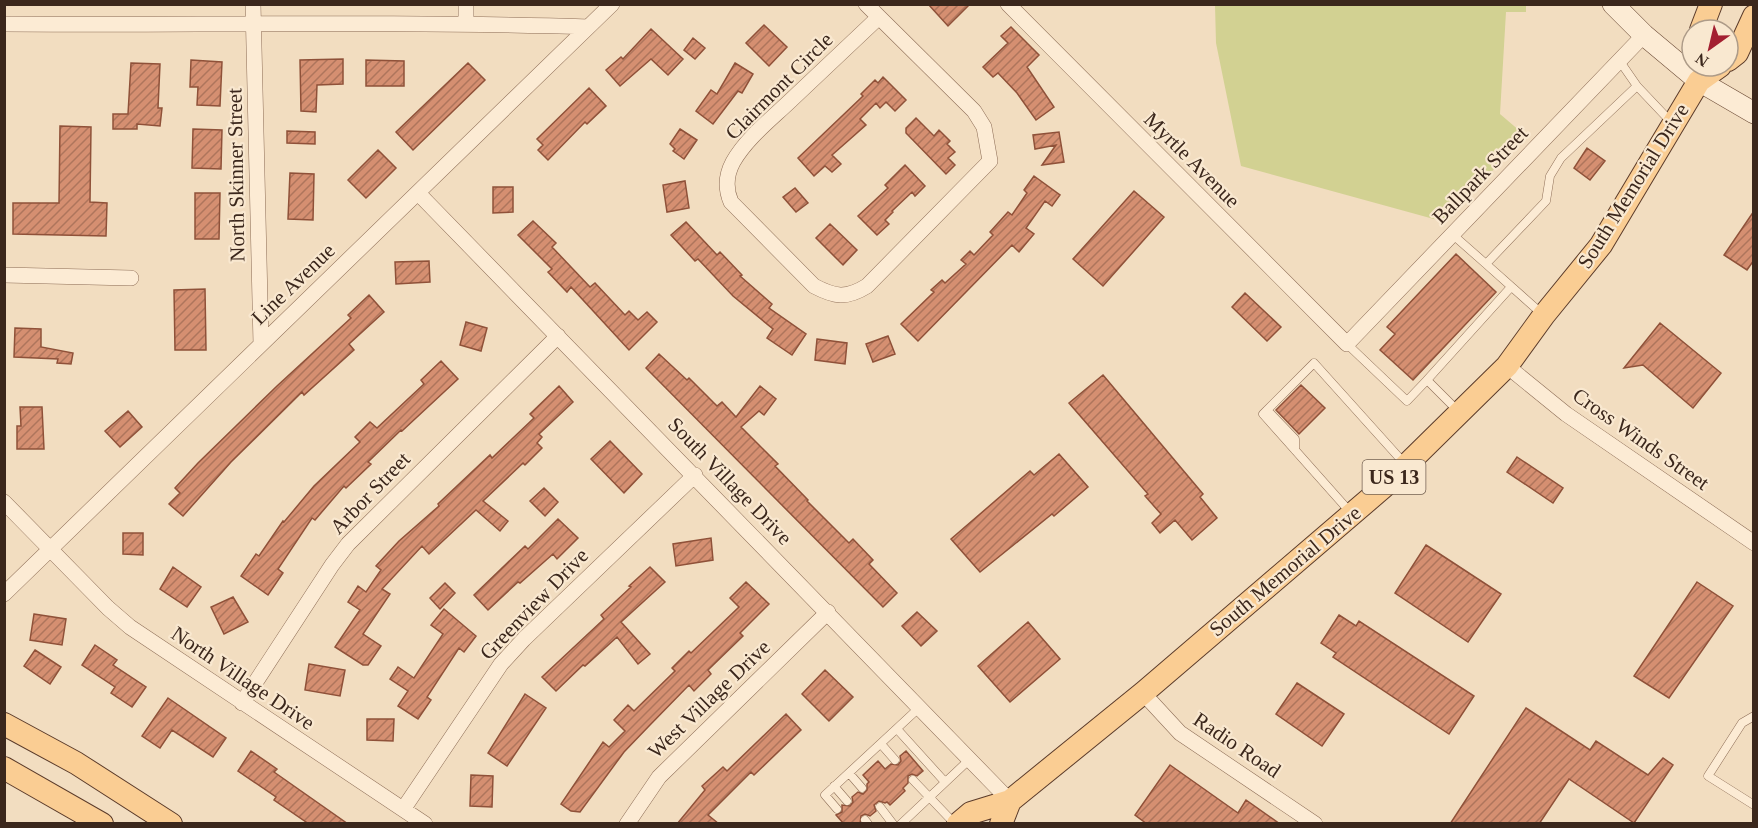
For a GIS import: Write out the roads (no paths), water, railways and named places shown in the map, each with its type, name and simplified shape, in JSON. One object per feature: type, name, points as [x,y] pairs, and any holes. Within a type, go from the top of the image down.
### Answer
[{"type":"main road","points":[[1613,4],[1644,35],[1680,61]]},
{"type":"main road","points":[[1740,46],[1754,16]]},
{"type":"main road","name":"South Memorial Drive","points":[[956,824],[971,813],[1010,801],[1143,693],[1407,465],[1507,366],[1544,315],[1601,245],[1673,124],[1697,78]]},
{"type":"main road","points":[[1704,78],[1754,114]]},
{"type":"main road","points":[[4,724],[76,764],[171,824]]},
{"type":"main road","points":[[4,768],[102,824]]},
{"type":"main road","name":"South Memorial Drive","points":[[1001,824],[1010,801]]},
{"type":"street","name":"North Skinner Street","points":[[253,4],[261,344]]},
{"type":"street","points":[[466,4],[466,23]]},
{"type":"street","name":"Line Avenue","points":[[4,594],[51,551],[612,4]]},
{"type":"street","points":[[866,4],[879,17]]},
{"type":"street","name":"Myrtle Avenue","points":[[1008,4],[1347,344]]},
{"type":"street","name":"Clairmont Circle","points":[[879,17],[974,111],[984,127],[990,161],[867,286],[844,296],[829,294],[814,286],[731,202],[726,190],[728,176],[732,163],[769,121],[879,17]]},
{"type":"street","points":[[4,24],[466,23],[588,27]]},
{"type":"street","name":"Ballpark Street","points":[[1347,344],[1644,35]]},
{"type":"street","name":"South Village Drive","points":[[418,193],[1010,801]]},
{"type":"street","points":[[4,275],[131,278]]},
{"type":"street","name":"Arbor Street","points":[[242,703],[348,544],[558,336]]},
{"type":"street","name":"Cross Winds Street","points":[[1507,366],[1566,414],[1754,543]]},
{"type":"street","name":"Greenview Drive","points":[[404,808],[501,664],[694,475]]},
{"type":"street","name":"North Village Drive","points":[[5,505],[130,627],[425,824]]},
{"type":"street","name":"West Village Drive","points":[[627,824],[659,777],[828,612]]},
{"type":"street","name":"Radio Road","points":[[1143,693],[1180,733],[1316,824]]},
{"type":"lane","points":[[1619,60],[1637,86],[1673,124]]},
{"type":"lane","points":[[1486,264],[1546,201],[1551,176],[1561,158],[1637,86]]},
{"type":"lane","points":[[1452,234],[1544,315]]},
{"type":"lane","points":[[1347,344],[1407,401],[1511,287]]},
{"type":"lane","points":[[1352,514],[1263,414],[1314,363],[1407,465]]},
{"type":"lane","points":[[1427,380],[1460,413]]},
{"type":"lane","points":[[837,809],[825,795],[920,707]]},
{"type":"lane","points":[[1754,716],[1742,723],[1708,776],[1754,805]]},
{"type":"lane","points":[[897,729],[945,782]]},
{"type":"lane","points":[[881,744],[895,760]]},
{"type":"lane","points":[[901,824],[970,759]]},
{"type":"lane","points":[[849,772],[862,788]]},
{"type":"lane","points":[[913,780],[956,824]]},
{"type":"lane","points":[[834,786],[847,801]]},
{"type":"lane","points":[[880,807],[893,824]]}]
